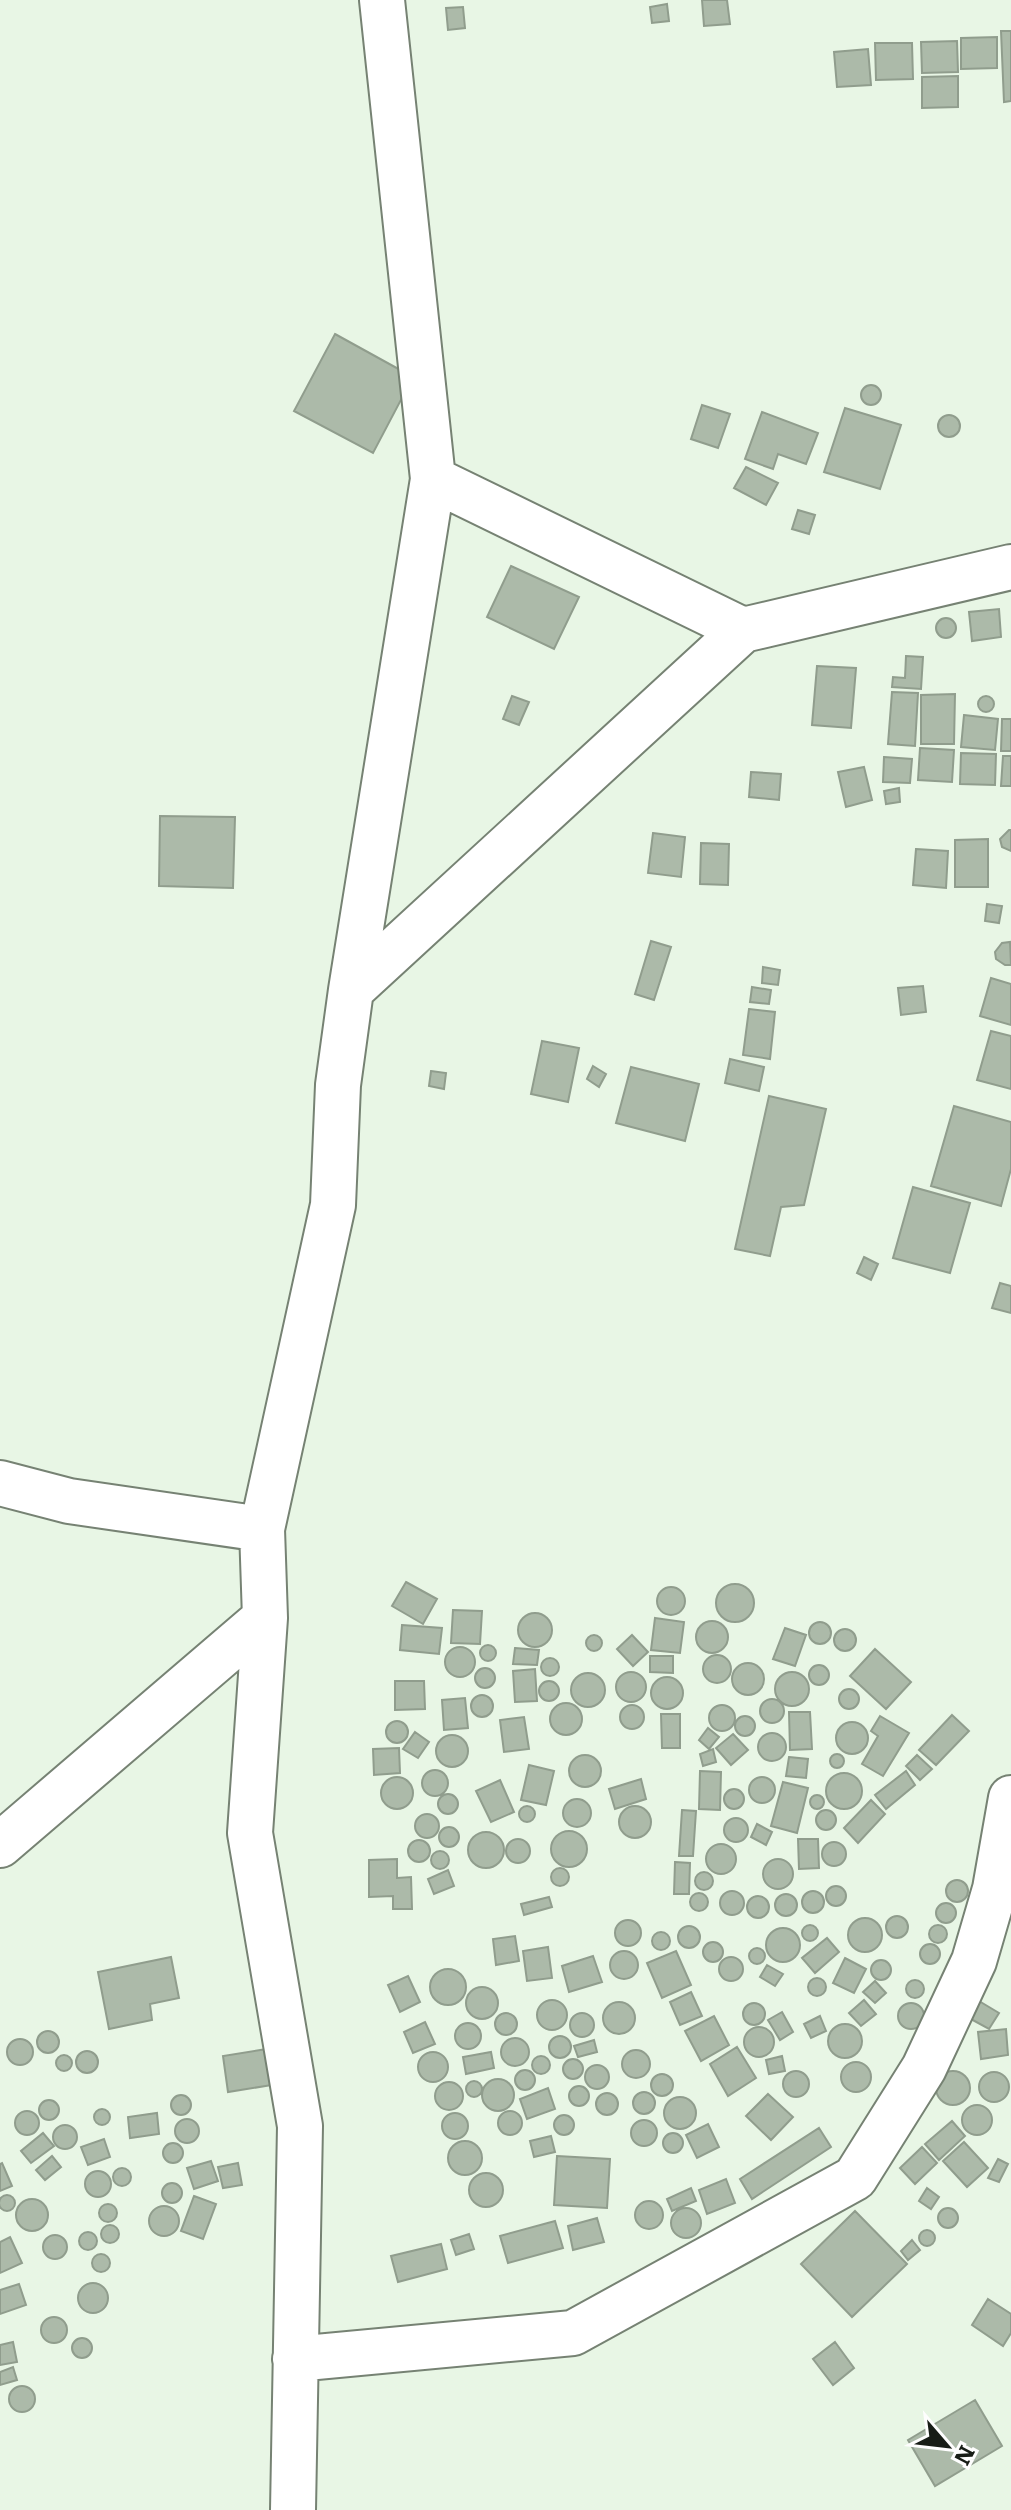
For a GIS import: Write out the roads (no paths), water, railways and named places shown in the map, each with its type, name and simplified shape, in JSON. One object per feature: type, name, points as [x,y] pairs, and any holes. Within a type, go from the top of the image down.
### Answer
[{"type":"street","points":[[293,2510],[300,2126],[250,1833],[265,1618],[262,1529],[333,1205],[338,1085],[351,990],[433,479],[382,0]]},
{"type":"street","points":[[433,479],[743,630]]},
{"type":"street","points":[[351,990],[743,630],[1011,567]]},
{"type":"street","points":[[0,1483],[69,1501],[262,1529]]},
{"type":"street","points":[[0,1845],[265,1618]]},
{"type":"street","points":[[295,2359],[573,2333],[855,2178],[924,2068],[974,1961],[995,1889],[1011,1798]]}]
